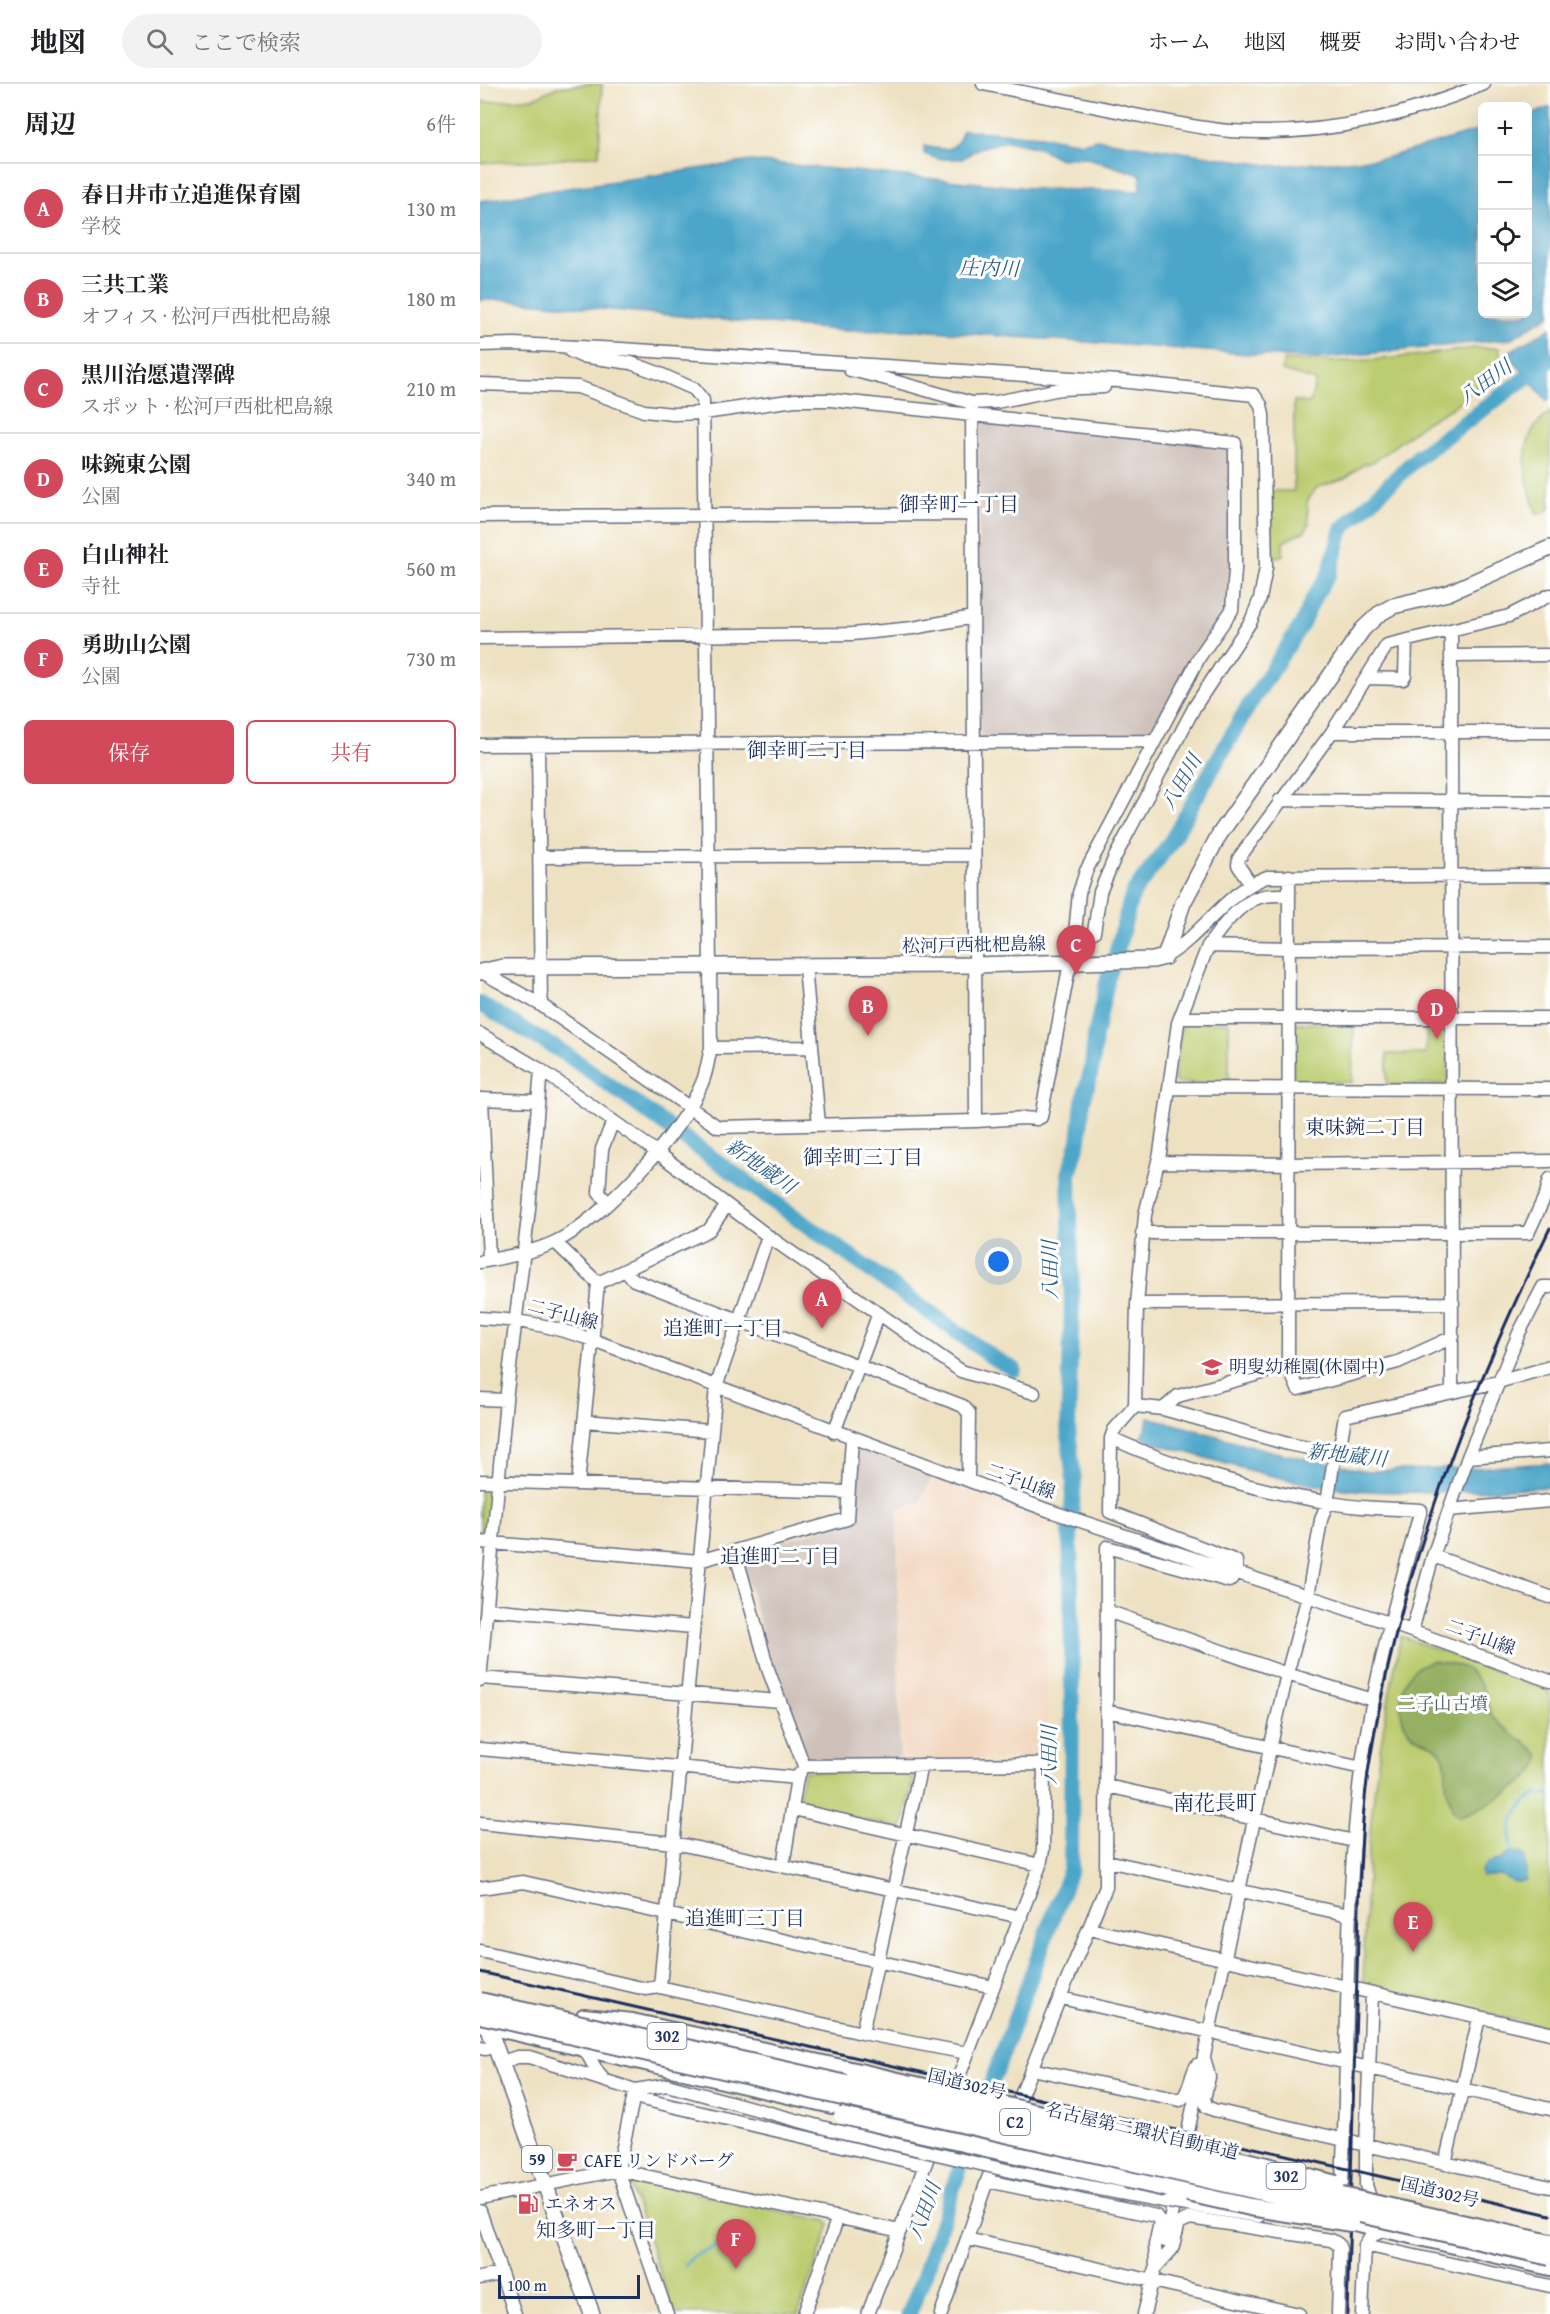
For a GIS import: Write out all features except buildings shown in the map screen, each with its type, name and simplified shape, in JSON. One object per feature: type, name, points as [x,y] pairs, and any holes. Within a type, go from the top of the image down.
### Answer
[{"type":"highway","points":[[480,1993],[584,2017],[632,2022],[855,2075],[1259,2164],[1463,2230]]},
{"type":"highway","name":"名古屋第二環状自動車道","points":[[480,2003],[1463,2230],[1549,2263]]},
{"type":"highway","name":"302","points":[[483,2022],[584,2048],[740,2083],[837,2110],[1126,2171],[1384,2230],[1549,2263]]},
{"type":"highway","name":"名古屋第二環状自動車道","points":[[483,2022],[1463,2230],[1550,2243]]},
{"type":"highway","name":"国道302号","points":[[855,2075],[1022,2116],[1550,2236]]},
{"type":"highway","points":[[837,2110],[1250,2207],[1463,2230]]},
{"type":"main road","points":[[1159,958],[1183,903],[1219,835],[1363,629],[1379,614],[1393,606],[1448,593],[1550,548]]},
{"type":"main road","name":"松河戸西枇杷島線","points":[[480,972],[503,967],[1077,963],[1159,958]]},
{"type":"main road","name":"59","points":[[480,2003],[483,2022],[502,2062],[592,2314]]},
{"type":"street","points":[[983,84],[1189,126],[1230,131],[1269,132],[1361,122],[1439,102],[1484,84]]},
{"type":"street","points":[[480,345],[514,344],[1119,381],[1254,395],[1263,415],[1266,568],[1255,614],[1195,706],[1104,878],[1094,932]]},
{"type":"street","points":[[538,1101],[481,1099],[485,1261],[523,1253],[555,1242],[590,1220],[658,1153],[690,1106],[703,1082],[711,1048],[703,400],[694,389],[631,363],[581,356],[561,347]]},
{"type":"street","points":[[831,363],[839,368],[888,378],[972,409],[1060,389],[1114,387],[1119,381]]},
{"type":"street","points":[[480,384],[578,387],[644,411],[673,414],[704,413],[795,400],[831,400],[972,409],[1235,443],[1235,570],[1232,610],[1200,656],[1086,871],[1079,893],[1077,963],[1068,973],[1041,1117],[976,1121],[718,1127],[541,1005],[480,972]]},
{"type":"street","points":[[972,409],[976,1121]]},
{"type":"street","points":[[480,516],[972,514]]},
{"type":"street","points":[[1527,558],[1528,562],[1550,555]]},
{"type":"street","points":[[1250,884],[1239,865],[1239,858],[1332,732],[1388,645],[1451,632],[1509,616],[1550,595]]},
{"type":"street","points":[[480,638],[852,634],[913,628],[973,617]]},
{"type":"street","points":[[1451,632],[1454,1234],[1452,1392]]},
{"type":"street","points":[[1366,678],[1403,678],[1405,676],[1406,641]]},
{"type":"street","points":[[1452,656],[1550,655]]},
{"type":"street","points":[[1332,732],[1550,732]]},
{"type":"street","points":[[480,745],[1154,741]]},
{"type":"street","points":[[538,745],[541,1005]]},
{"type":"street","points":[[1280,800],[1550,802]]},
{"type":"street","points":[[540,857],[974,855]]},
{"type":"street","points":[[1159,958],[1183,946],[1231,897],[1250,884],[1267,877],[1550,874]]},
{"type":"street","points":[[1289,876],[1288,1366],[1298,1389],[1398,1362],[1453,1337]]},
{"type":"street","points":[[941,2314],[987,2181],[1106,1887],[1107,1547],[1229,1581],[1236,1574],[1236,1561],[1110,1512],[1111,1438],[1114,1430],[1135,1406],[1137,1304],[1142,1233],[1158,1162],[1173,1049],[1180,1018],[1208,946],[1215,936],[1244,905],[1258,897],[1288,895]]},
{"type":"street","points":[[1208,946],[1550,947]]},
{"type":"street","points":[[805,966],[819,1125]]},
{"type":"street","points":[[1180,1018],[1550,1018]]},
{"type":"street","points":[[480,1034],[541,1070],[658,1153],[768,1236],[961,1371],[1034,1394]]},
{"type":"street","points":[[711,1048],[812,1047]]},
{"type":"street","points":[[541,1070],[529,1209],[498,1482],[486,1542],[487,1610],[480,1679],[780,1701]]},
{"type":"street","points":[[1168,1088],[1550,1089]]},
{"type":"street","points":[[608,1203],[599,1192],[602,1149],[613,1121]]},
{"type":"street","points":[[1158,1162],[1289,1164],[1550,1161]]},
{"type":"street","points":[[1142,1233],[1528,1233],[1546,1194],[1550,1179]]},
{"type":"street","points":[[598,1283],[709,1230],[727,1205]]},
{"type":"street","points":[[660,1987],[716,1387],[768,1236]]},
{"type":"street","points":[[555,1242],[598,1283]]},
{"type":"street","points":[[625,1271],[634,1280],[963,1406],[969,1413],[968,1480]]},
{"type":"street","points":[[578,1484],[598,1283]]},
{"type":"street","points":[[1412,1631],[1433,1556],[1468,1457],[1498,1382],[1519,1333],[1543,1287],[1550,1287]]},
{"type":"street","points":[[1137,1304],[1453,1304]]},
{"type":"street","points":[[834,1432],[879,1313]]},
{"type":"street","name":"二子山線","points":[[480,1318],[549,1325],[1053,1512],[1389,1623],[1550,1680]]},
{"type":"street","points":[[1163,1409],[1178,1396],[1288,1366]]},
{"type":"street","points":[[1186,2141],[1270,1748],[1308,1596],[1321,1520],[1335,1455],[1340,1446],[1345,1416],[1498,1382],[1550,1367]]},
{"type":"street","points":[[480,1398],[506,1400]]},
{"type":"street","points":[[1135,1406],[1163,1409],[1335,1455]]},
{"type":"street","points":[[584,1421],[711,1431]]},
{"type":"street","points":[[486,1542],[699,1561],[735,1551],[847,1519],[852,1438]]},
{"type":"street","points":[[1111,1438],[1148,1455],[1260,1488],[1327,1500],[1421,1510],[1389,1623],[1362,1768],[1349,1915],[1344,2141],[1342,2183],[1338,2189]]},
{"type":"street","points":[[1468,1457],[1550,1451]]},
{"type":"street","points":[[480,1481],[848,1492]]},
{"type":"street","points":[[1449,1510],[1550,1501]]},
{"type":"street","points":[[735,1551],[768,1669],[804,1766]]},
{"type":"street","points":[[1433,1556],[1550,1597]]},
{"type":"street","points":[[487,1610],[693,1627]]},
{"type":"street","points":[[1107,1611],[1287,1674],[1373,1700]]},
{"type":"street","points":[[1107,1711],[1362,1768]]},
{"type":"street","points":[[480,1749],[797,1778]]},
{"type":"street","points":[[804,1766],[1044,1764],[1043,1850],[1040,1865],[868,2314]]},
{"type":"street","points":[[862,2033],[892,1888],[921,1765]]},
{"type":"street","points":[[783,1866],[797,1778],[804,1766]]},
{"type":"street","points":[[1107,1786],[1354,1841]]},
{"type":"street","points":[[793,1809],[1040,1865]]},
{"type":"street","points":[[480,1823],[674,1843],[1021,1917]]},
{"type":"street","points":[[1107,1862],[1349,1915]]},
{"type":"street","points":[[480,1888],[523,1882],[993,1987]]},
{"type":"street","points":[[1090,1929],[1550,2034]]},
{"type":"street","points":[[480,1951],[646,1989],[660,1987],[862,2033],[967,2052]]},
{"type":"street","points":[[1369,2195],[1366,2185],[1366,2146],[1372,1994]]},
{"type":"street","points":[[1061,1998],[1462,2091],[1550,2109]]},
{"type":"street","points":[[1445,2164],[1479,2018]]},
{"type":"street","points":[[584,2048],[598,2073],[605,2080]]},
{"type":"street","points":[[1031,2069],[1180,2100],[1185,2096],[1192,2072],[1204,2054]]},
{"type":"street","points":[[1204,2054],[1209,2077],[1204,2099],[1210,2109],[1550,2187]]},
{"type":"street","points":[[502,2062],[517,2057],[529,2057],[635,2090],[667,2085],[829,2129],[1019,2173],[1120,2193],[1313,2223],[1341,2219]]},
{"type":"street","points":[[635,2090],[642,2099],[924,2165]]},
{"type":"street","points":[[635,2090],[618,2170],[668,2314]]},
{"type":"street","points":[[480,2198],[618,2170],[900,2230]]},
{"type":"street","points":[[987,2181],[1156,2216],[1160,2222],[1155,2245],[1156,2267]]},
{"type":"street","points":[[1212,2190],[1232,2212]]},
{"type":"street","points":[[1144,2314],[1175,2200]]},
{"type":"street","points":[[480,2211],[515,2314]]},
{"type":"street","points":[[804,2314],[838,2217]]},
{"type":"street","points":[[1263,2217],[1274,2231]]},
{"type":"street","points":[[1156,2267],[1172,2249],[1178,2227],[1190,2218],[1331,2240],[1340,2247],[1338,2314]]},
{"type":"street","points":[[1331,2240],[1341,2219]]},
{"type":"street","points":[[1295,2235],[1313,2223]]},
{"type":"street","points":[[1362,2314],[1365,2245],[1370,2237],[1384,2230]]},
{"type":"street","points":[[967,2239],[1299,2314]]},
{"type":"street","points":[[1428,2239],[1442,2262]]},
{"type":"street","points":[[1365,2245],[1550,2286]]},
{"type":"street","points":[[1522,2279],[1549,2263]]},
{"type":"street","points":[[480,2278],[501,2274]]},
{"type":"shaded area","points":[[981,419],[1227,447],[1230,450],[1232,564],[1228,609],[1150,737],[983,738],[980,734],[978,422]]},
{"type":"shaded area","points":[[861,1449],[932,1476],[921,1502],[897,1509],[900,1761],[812,1762],[808,1759],[772,1668],[741,1557],[743,1553],[851,1521],[855,1452]]},
{"type":"shaded area","points":[[935,1478],[1046,1519],[1048,1757],[903,1761],[898,1510],[922,1504]]},
{"type":"green space","points":[[602,84],[599,155],[552,160],[480,163],[480,101],[534,98],[557,87]]},
{"type":"green space","points":[[1475,348],[1499,348],[1501,362],[1493,372],[1452,408],[1425,423],[1373,462],[1363,465],[1345,478],[1316,488],[1307,502],[1309,524],[1305,531],[1283,542],[1283,555],[1274,558],[1271,553],[1271,491],[1294,491],[1294,401],[1310,403],[1316,381],[1282,371],[1284,360],[1356,361]]},
{"type":"green space","points":[[1550,412],[1550,509],[1537,515],[1526,472],[1526,450],[1533,429]]},
{"type":"green space","points":[[1426,1021],[1445,1022],[1448,1025],[1448,1082],[1445,1084],[1387,1085],[1387,1054],[1426,1054]]},
{"type":"green space","points":[[1185,1022],[1229,1022],[1229,1084],[1177,1083],[1174,1080],[1182,1025]]},
{"type":"green space","points":[[1293,1023],[1354,1024],[1352,1082],[1293,1083]]},
{"type":"green space","points":[[480,1486],[488,1486],[491,1489],[487,1535],[480,1537]]},
{"type":"green space","points":[[1401,1636],[1550,1691],[1550,2028],[1363,1986],[1372,1812],[1384,1724]]},
{"type":"green space","name":"二子山古墳","points":[[1433,1661],[1460,1666],[1472,1673],[1482,1687],[1492,1716],[1540,1756],[1536,1769],[1522,1783],[1490,1803],[1460,1816],[1453,1811],[1446,1783],[1445,1762],[1441,1752],[1411,1733],[1401,1713],[1401,1698],[1407,1679],[1416,1668]]},
{"type":"green space","points":[[911,1770],[915,1773],[903,1825],[899,1828],[801,1806],[798,1803],[803,1774],[806,1771]]},
{"type":"green space","points":[[636,2180],[826,2221],[830,2225],[798,2314],[674,2314],[630,2186]]},
{"type":"water","name":"庄内川","points":[[1550,107],[1550,315],[1510,339],[1316,359],[919,330],[846,331],[503,300],[480,300],[480,201],[751,161],[1039,189],[1140,191],[1141,175],[1084,157],[1060,159],[1039,148],[1007,141],[979,148],[962,159],[938,159],[924,154],[924,146],[949,149],[957,143],[963,130],[1041,136],[1082,143],[1096,139],[1275,166],[1385,158],[1478,130],[1478,318],[1532,318],[1532,114]]},
{"type":"water","points":[[1550,328],[1550,398],[1547,401],[1507,353]]},
{"type":"water","points":[[1149,1417],[1274,1452],[1367,1471],[1550,1463],[1550,1487],[1422,1492],[1371,1491],[1321,1486],[1249,1470],[1155,1443],[1142,1437]]},
{"type":"water","points":[[1516,1852],[1525,1857],[1526,1881],[1514,1882],[1500,1875],[1482,1877],[1481,1870],[1488,1863]]},
{"type":"waterway","name":"八田川","points":[[909,2314],[956,2179],[1071,1868],[1070,1529],[1074,1482],[1068,1429],[1072,1303],[1069,1174],[1079,1140],[1083,1101],[1092,1067],[1095,1036],[1108,977],[1130,902],[1134,892],[1170,843],[1246,710],[1302,624],[1314,597],[1329,574],[1342,529],[1418,457],[1550,360]]},
{"type":"waterway","name":"新地蔵川","points":[[480,1004],[566,1054],[995,1359],[1014,1369]]},
{"type":"waterway","points":[[1512,1853],[1511,1831],[1517,1811],[1533,1797],[1541,1794],[1550,1795]]},
{"type":"waterway","points":[[685,2266],[695,2256],[717,2245],[725,2233]]},
{"type":"railway","points":[[1347,2314],[1360,1872],[1365,1798],[1371,1754],[1400,1618],[1441,1485],[1492,1355],[1550,1228]]},
{"type":"railway","points":[[480,1972],[1550,2215]]},
{"type":"place","name":"黒川治愿遺澤碑","points":[[1076,975]]},
{"type":"place","name":"三共工業","points":[[868,1036]]},
{"type":"place","name":"味鋺東公園","points":[[1437,1039]]},
{"type":"place","name":"春日井市立追進保育園","points":[[822,1329]]},
{"type":"place","name":"明叟幼稚園(休園中)","points":[[1212,1367]]},
{"type":"place","name":"白山神社","points":[[1413,1952]]},
{"type":"place","name":"CAFE リンドバーグ","points":[[567,2161]]},
{"type":"place","name":"エネオス","points":[[528,2204]]},
{"type":"place","name":"勇助山公園","points":[[736,2269]]},
{"type":"district","name":"御幸町一丁目","points":[[959,504]]},
{"type":"district","name":"御幸町二丁目","points":[[807,750]]},
{"type":"district","name":"東味鋺二丁目","points":[[1365,1127]]},
{"type":"district","name":"御幸町三丁目","points":[[863,1157]]},
{"type":"district","name":"追進町一丁目","points":[[723,1328]]},
{"type":"district","name":"追進町二丁目","points":[[780,1556]]},
{"type":"district","name":"南花長町","points":[[1215,1803]]},
{"type":"district","name":"追進町三丁目","points":[[745,1918]]},
{"type":"district","name":"知多町一丁目","points":[[596,2230]]}]
